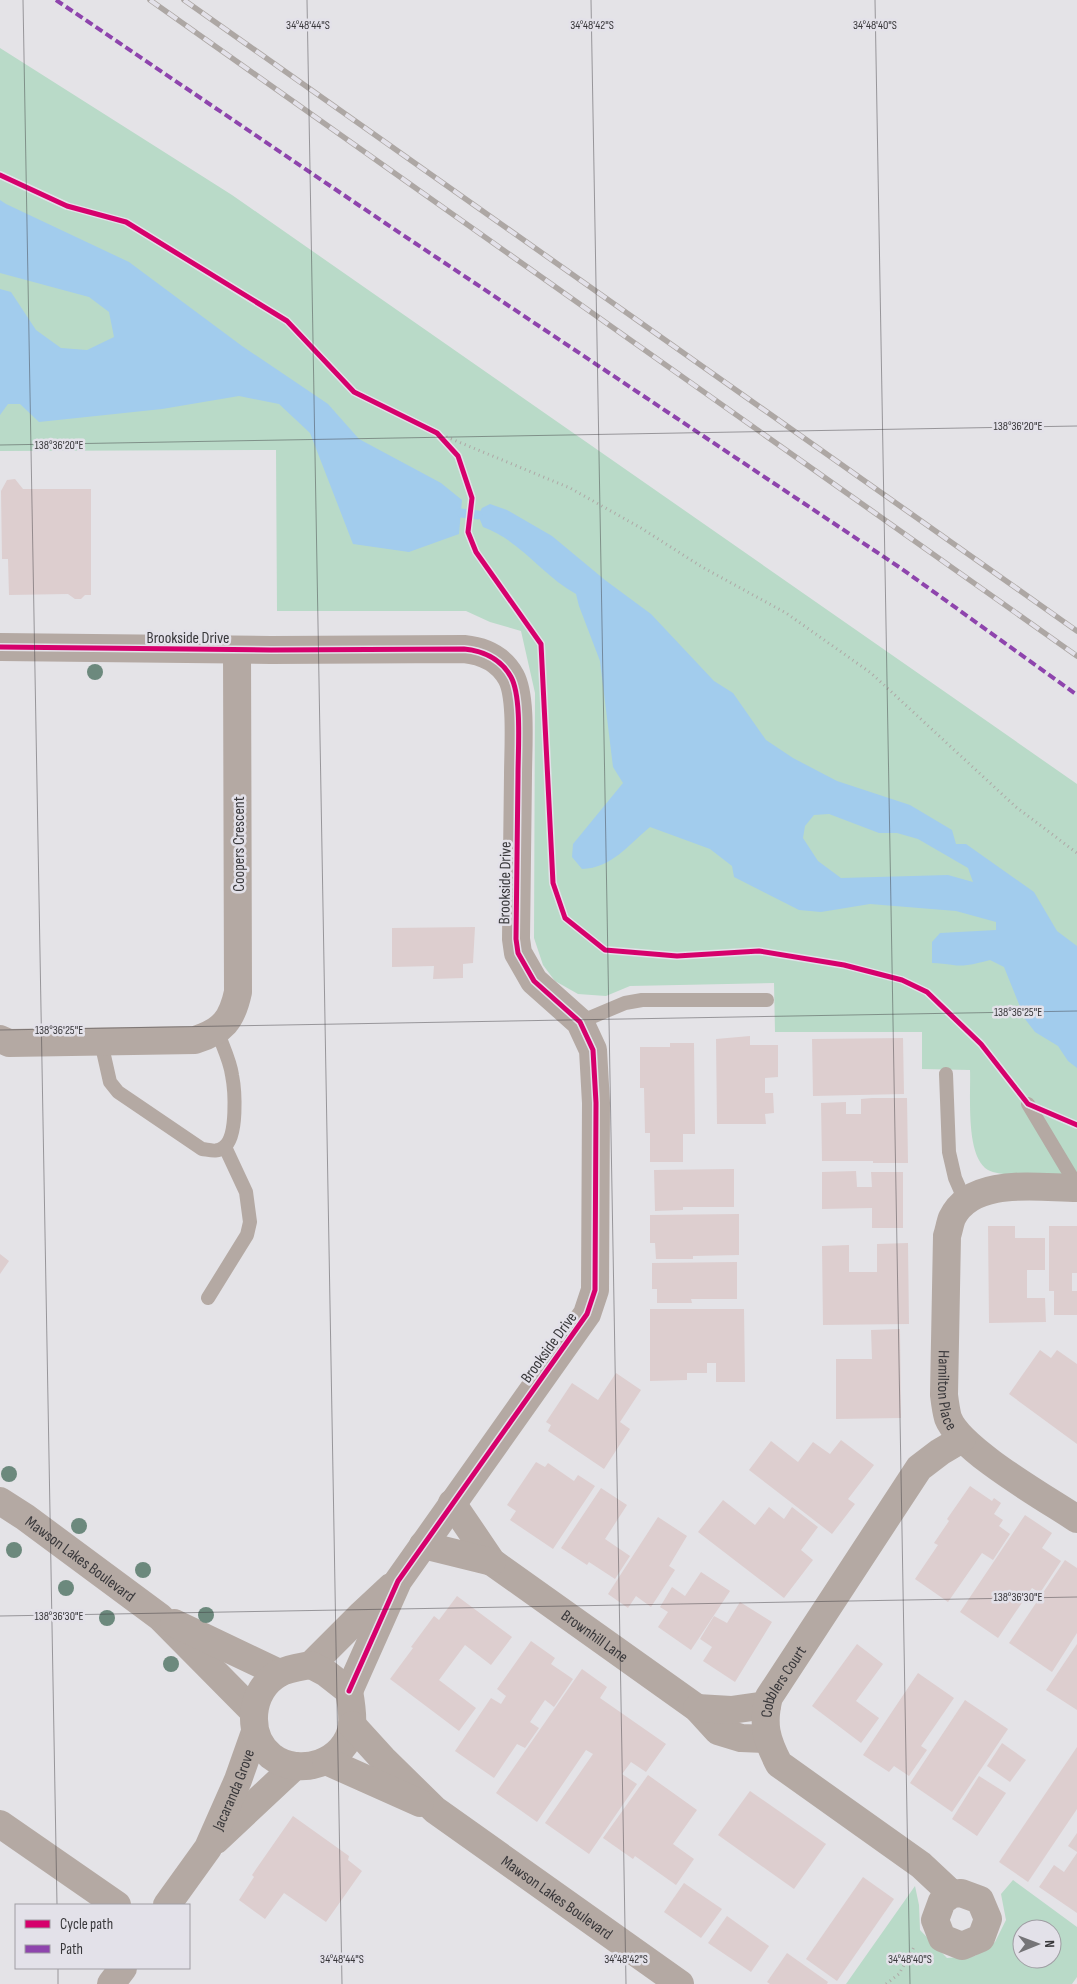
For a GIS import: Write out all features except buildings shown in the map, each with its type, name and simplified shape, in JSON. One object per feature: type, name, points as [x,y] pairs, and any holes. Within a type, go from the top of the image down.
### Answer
[{"type":"street","name":"Brookside Drive","points":[[0,647],[237,650],[450,648],[478,651],[493,658],[501,664],[511,677],[516,690],[516,939],[518,953],[534,980],[580,1022],[593,1050],[595,1068],[597,1250],[595,1290],[588,1314],[398,1581],[349,1691]]},
{"type":"street","name":"Coopers Crescent","points":[[0,1039],[9,1043],[195,1040],[211,1035],[226,1024],[234,1009],[238,992],[237,650]]},
{"type":"street","name":"Hamilton Place","points":[[1077,1187],[1001,1187],[986,1190],[965,1201],[952,1217],[947,1236],[944,1395],[949,1419],[962,1439],[979,1454],[1077,1519]]},
{"type":"street","name":"Cobblers Court","points":[[952,1894],[921,1865],[779,1764],[767,1739],[766,1726],[767,1705],[770,1696],[919,1468],[940,1452],[962,1439]]},
{"type":"street","name":"Mawson Lakes Boulevard","points":[[0,1501],[25,1517],[160,1617],[279,1673]]},
{"type":"street","name":"Brownhill Lane","points":[[452,1504],[492,1562],[697,1708],[718,1731],[741,1738],[767,1739]]},
{"type":"street","name":"Brownhill Lane","points":[[423,1545],[492,1562]]},
{"type":"street","name":"Brookside Drive","points":[[311,1665],[398,1581]]},
{"type":"street","name":"Mawson Lakes Boulevard","points":[[160,1617],[254,1721]]},
{"type":"street","points":[[311,1665],[326,1673],[349,1691],[352,1725],[348,1736],[338,1752],[326,1761],[306,1767],[295,1766],[286,1764],[271,1756],[263,1748],[254,1721],[257,1697],[270,1680],[279,1673],[311,1665]]},
{"type":"street","points":[[697,1708],[731,1710],[767,1705]]},
{"type":"street","name":"Jacaranda Grove","points":[[208,1848],[238,1780],[254,1721]]},
{"type":"street","name":"Mawson Lakes Boulevard","points":[[352,1725],[383,1759],[435,1810],[680,1984]]},
{"type":"street","name":"Mawson Lakes Boulevard","points":[[326,1761],[435,1810]]},
{"type":"street","name":"Jacaranda Grove","points":[[168,1904],[208,1848],[295,1766]]},
{"type":"street","points":[[0,1824],[116,1904]]},
{"type":"street","points":[[111,1984],[122,1969]]},
{"type":"lane","points":[[580,1022],[626,1002],[642,1000],[767,1000]]},
{"type":"lane","points":[[101,1042],[110,1082],[118,1092],[202,1149],[214,1151],[225,1146],[231,1134],[234,1096],[232,1073],[217,1030]]},
{"type":"lane","points":[[946,1074],[949,1152],[955,1178],[965,1201]]},
{"type":"lane","points":[[1028,1104],[1077,1187]]},
{"type":"lane","points":[[208,1298],[247,1235],[250,1222],[246,1192],[225,1146]]},
{"type":"path","points":[[428,429],[570,488],[641,528],[702,567],[786,613],[871,673],[1016,807],[1077,853]]},
{"type":"path","points":[[437,433],[447,444]]},
{"type":"path","points":[[886,1984],[898,1974],[917,1941]]},
{"type":"green space","points":[[0,48],[232,195],[1077,784],[1077,1175],[1017,1175],[995,1173],[988,1170],[981,1163],[972,1139],[970,1070],[922,1069],[922,1032],[775,1032],[774,983],[630,986],[606,996],[578,994],[555,981],[543,965],[534,938],[535,693],[521,631],[490,622],[466,611],[277,611],[276,450],[0,451]]},
{"type":"green space","points":[[1013,1880],[1077,1927],[1077,1977],[1072,1984],[846,1984],[915,1886],[919,1905],[920,1930],[947,1958],[975,1956],[995,1942],[1006,1920],[1001,1894]]},
{"type":"water","points":[[0,200],[129,262],[242,346],[328,404],[359,439],[441,483],[462,500],[459,534],[409,552],[353,544],[310,433],[279,404],[239,396],[162,409],[39,422],[20,404],[8,404],[0,415],[0,289],[11,292],[36,330],[61,348],[87,350],[114,337],[109,312],[89,297],[0,273]]},
{"type":"water","points":[[490,504],[507,510],[552,536],[605,580],[651,614],[714,681],[733,693],[766,740],[793,758],[837,781],[910,805],[952,830],[956,844],[966,844],[1034,892],[1057,931],[1077,946],[1077,1068],[1068,1061],[1058,1046],[1035,1032],[1025,1019],[1004,967],[990,960],[962,965],[932,963],[932,942],[940,933],[996,930],[996,922],[956,911],[870,904],[821,912],[799,910],[734,877],[732,866],[710,849],[650,827],[611,860],[593,868],[582,869],[572,857],[573,844],[623,783],[613,767],[600,661],[576,594],[552,577],[509,541],[483,527],[478,515],[482,508]],"holes":[[[829,814],[879,833],[897,833],[918,839],[968,868],[973,882],[948,875],[841,878],[818,861],[803,838],[805,826],[814,815]]]},
{"type":"waterway","points":[[461,513],[478,515]]},
{"type":"railway","points":[[150,0],[1077,656]]},
{"type":"railway","points":[[184,0],[1077,631]]},
{"type":"marked path","points":[[56,0],[902,569],[1077,695]]},
{"type":"cycle path","points":[[0,175],[67,206],[126,222],[287,321],[354,392],[437,433],[458,456],[472,498],[468,532],[476,552],[541,644],[553,883],[565,918],[605,950],[677,956],[759,951],[844,965],[902,980],[927,992],[981,1044],[1028,1104],[1077,1125]]},
{"type":"cycle path","points":[[0,647],[271,650],[464,649],[491,657],[502,665],[511,677],[517,697],[519,724],[516,939],[518,953],[534,981],[580,1022],[593,1050],[596,1103],[595,1290],[587,1314],[398,1581],[349,1691]]}]
